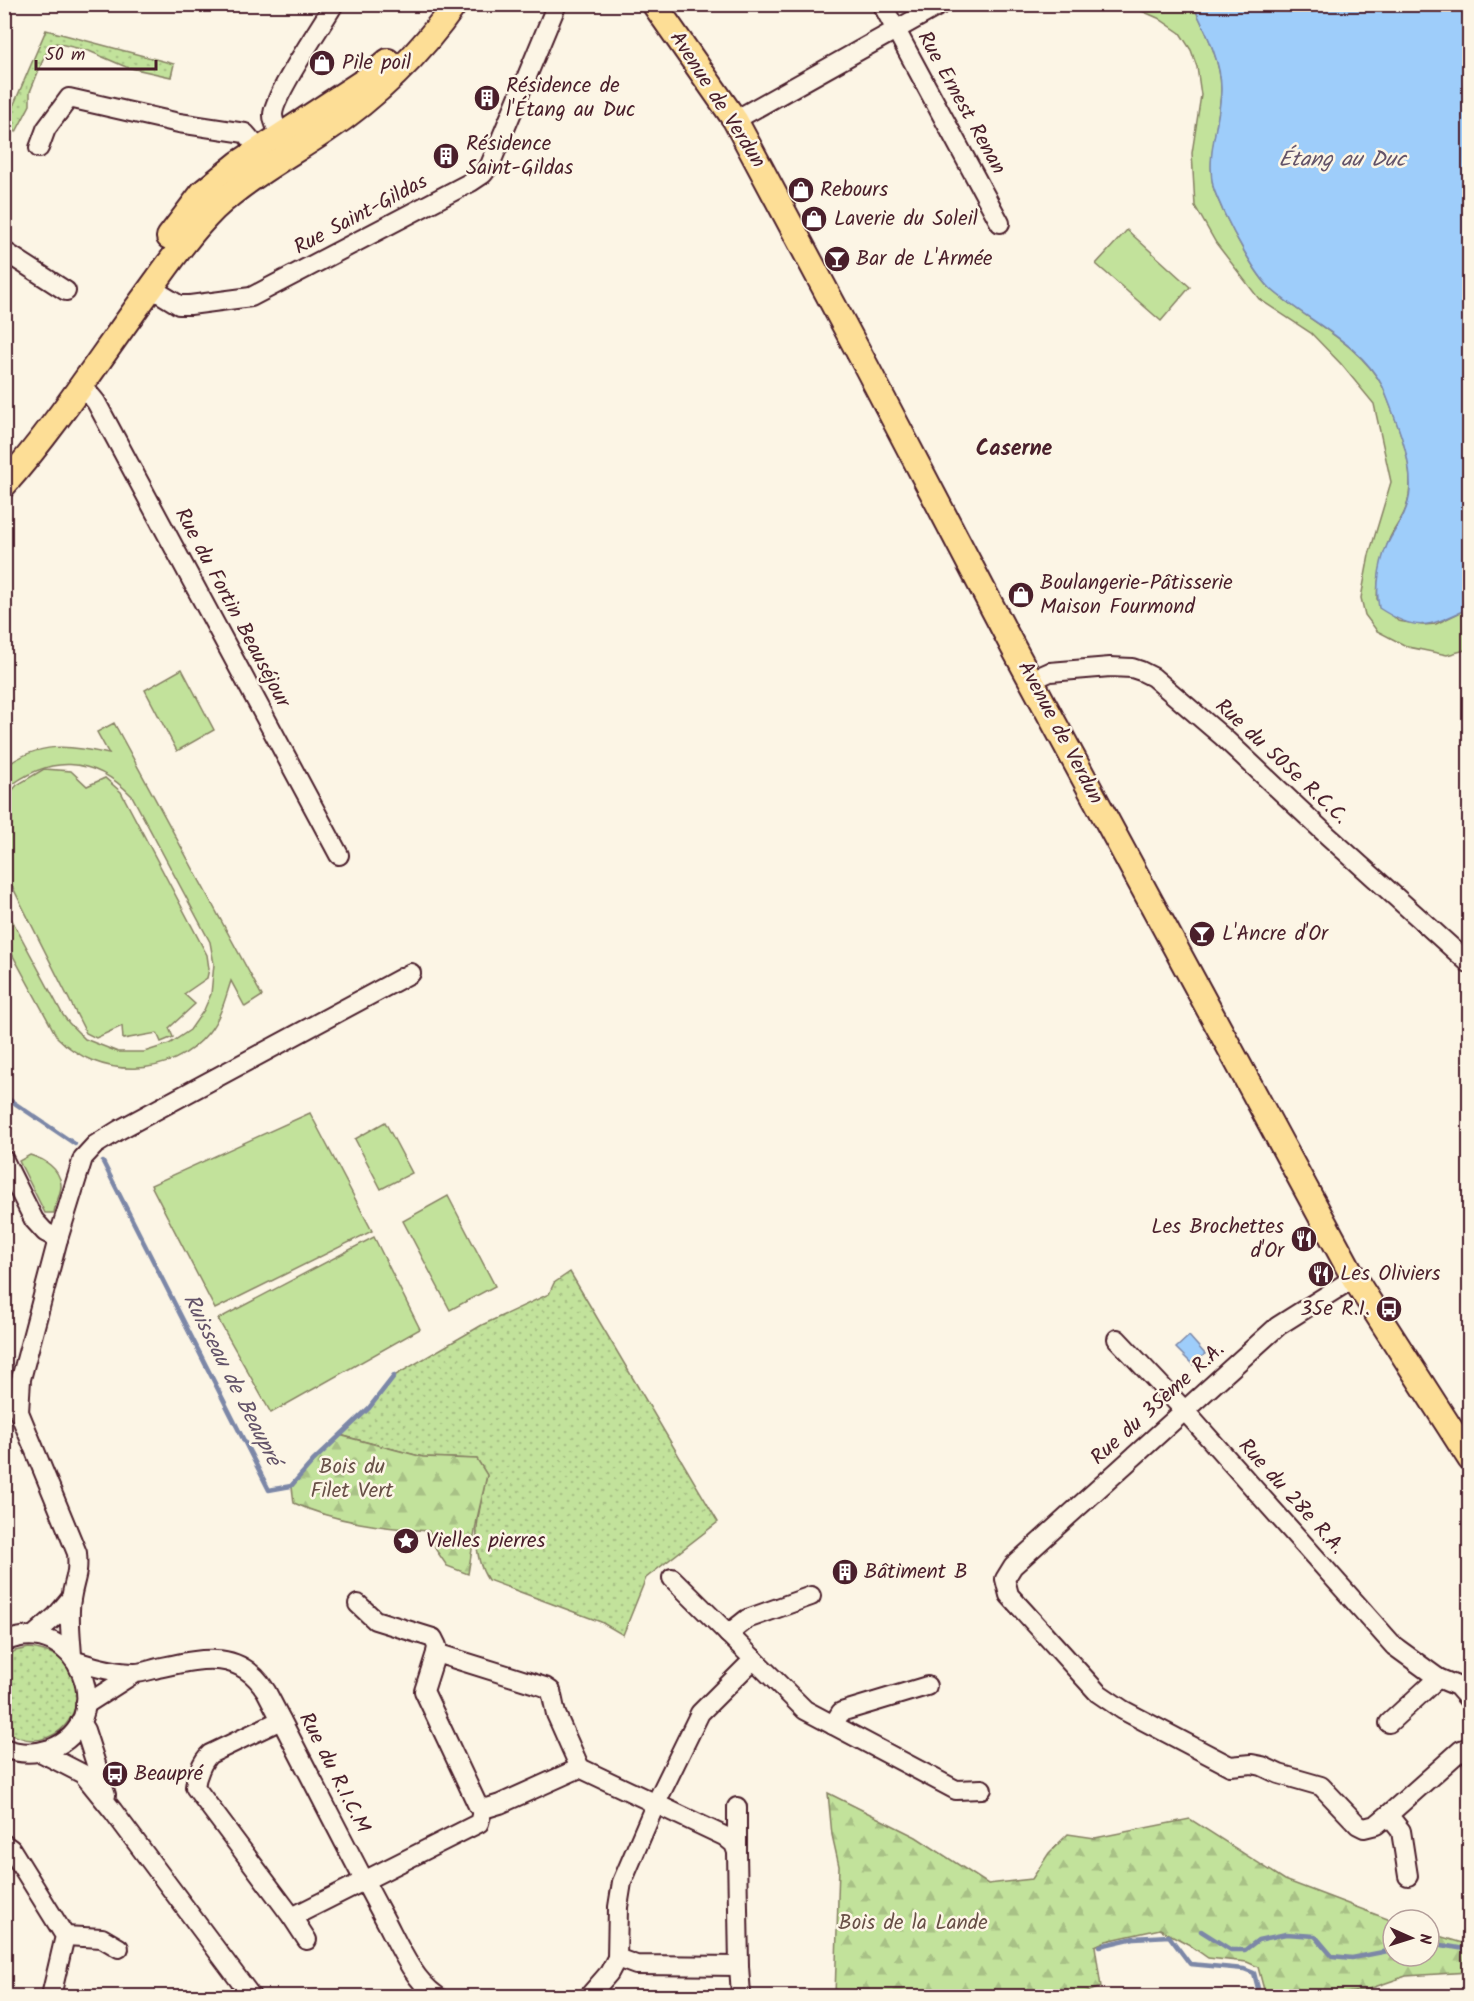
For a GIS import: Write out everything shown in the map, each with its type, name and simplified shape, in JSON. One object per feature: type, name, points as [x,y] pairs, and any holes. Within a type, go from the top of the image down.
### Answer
[{"type":"main road","points":[[5,484],[28,459],[70,404],[191,233],[287,143],[397,53],[436,4]]},
{"type":"main road","points":[[5,484],[17,454],[32,431],[203,192],[259,149],[287,143],[362,105],[436,32],[455,4]]},
{"type":"main road","name":"Avenue de Verdun","points":[[654,4],[735,120],[1032,680],[1354,1278],[1470,1459]]},
{"type":"street","points":[[287,143],[273,117],[281,91],[334,4]]},
{"type":"street","name":"Rue Saint-Gildas","points":[[151,288],[179,305],[251,297],[483,174],[498,149],[557,4]]},
{"type":"street","name":"Rue Ernest Renan","points":[[882,4],[1000,223]]},
{"type":"street","points":[[735,120],[942,4]]},
{"type":"street","points":[[39,148],[46,129],[69,98],[220,130],[234,130],[245,133],[259,149]]},
{"type":"street","points":[[4,251],[66,291]]},
{"type":"street","name":"Rue du Fortin Beauséjour","points":[[82,385],[96,402],[339,855]]},
{"type":"street","name":"Rue du 505e R.C.C.","points":[[1032,680],[1050,672],[1110,668],[1132,668],[1153,677],[1223,737],[1470,964]]},
{"type":"street","points":[[113,1811],[101,1782],[85,1730],[82,1713],[86,1696],[84,1677],[74,1659],[69,1621],[71,1598],[78,1570],[76,1553],[18,1412],[12,1390],[83,1158],[95,1145],[119,1130],[411,973]]},
{"type":"street","points":[[4,1160],[34,1220],[45,1232],[58,1239]]},
{"type":"street","name":"Rue du 35ème R.A.","points":[[1354,1278],[1278,1326],[1013,1566],[1005,1579],[1010,1595],[1098,1693],[1123,1710],[1230,1766],[1252,1764],[1262,1766],[1279,1774],[1321,1786],[1358,1825],[1364,1828],[1376,1825],[1389,1815]]},
{"type":"street","name":"Rue du 28e R.A.","points":[[1117,1340],[1185,1411],[1394,1646],[1438,1678],[1457,1686],[1470,1701]]},
{"type":"street","points":[[672,1578],[805,1710],[956,1790],[982,1789]]},
{"type":"street","points":[[728,1634],[747,1619],[811,1596]]},
{"type":"street","points":[[7,1638],[33,1636],[56,1616],[71,1598]]},
{"type":"street","points":[[358,1604],[375,1620],[433,1638],[437,1646],[436,1653],[424,1691],[478,1806],[483,1808],[500,1804],[580,1768]]},
{"type":"street","name":"Rue du R.I.C.M","points":[[33,1636],[55,1642],[74,1659],[104,1669],[135,1673],[210,1659],[228,1661],[246,1669],[262,1684],[412,1969],[425,1986],[437,1996]]},
{"type":"street","points":[[436,1653],[546,1687],[551,1691],[556,1714],[580,1768],[724,1836],[734,1844],[737,1852]]},
{"type":"street","points":[[590,1996],[609,1974],[617,1958],[618,1907],[622,1882],[700,1713],[754,1659]]},
{"type":"street","name":"Rue du R.I.C.M","points":[[40,1752],[63,1741],[73,1732],[82,1713],[135,1673]]},
{"type":"street","points":[[1389,1723],[1438,1678]]},
{"type":"street","points":[[833,1725],[841,1712],[927,1686]]},
{"type":"street","points":[[281,1720],[210,1754],[205,1758],[195,1781],[195,1787],[307,1940]]},
{"type":"street","points":[[1408,1876],[1401,1831],[1389,1815],[1461,1750],[1470,1747]]},
{"type":"street","points":[[4,1748],[26,1753],[40,1752],[82,1774],[113,1811],[251,1996]]},
{"type":"street","points":[[737,1807],[741,1995]]},
{"type":"street","points":[[292,1917],[479,1823],[483,1808]]},
{"type":"street","points":[[4,1844],[11,1850],[65,1936],[51,1996]]},
{"type":"street","points":[[65,1936],[102,1938],[118,1948]]},
{"type":"street","points":[[617,1958],[636,1965],[739,1966]]},
{"type":"green space","points":[[1128,5],[1193,5],[1212,46],[1221,80],[1212,174],[1214,189],[1227,220],[1251,263],[1271,289],[1347,345],[1373,371],[1383,387],[1405,447],[1410,478],[1406,508],[1391,536],[1382,562],[1377,599],[1398,621],[1423,625],[1436,624],[1469,608],[1469,649],[1447,655],[1408,647],[1377,631],[1365,615],[1361,598],[1369,555],[1391,482],[1374,404],[1341,364],[1311,333],[1259,299],[1216,243],[1195,206],[1192,153],[1201,95],[1197,67],[1191,50],[1180,33],[1158,18]]},
{"type":"green space","points":[[46,30],[174,64],[171,77],[126,67],[89,51],[56,43],[45,55],[30,92],[30,105],[16,132],[11,111]]},
{"type":"green space","points":[[1127,230],[1190,287],[1161,321],[1096,264]]},
{"type":"green space","points":[[182,669],[214,730],[177,751],[145,690]]},
{"type":"green space","points":[[114,723],[262,996],[245,1007],[231,981],[217,1020],[193,1048],[175,1059],[155,1066],[134,1068],[113,1067],[93,1061],[74,1051],[57,1037],[5,941],[5,907],[69,1023],[85,1039],[118,1052],[144,1052],[169,1044],[190,1030],[204,1010],[211,994],[214,964],[210,942],[132,796],[102,773],[70,764],[38,770],[5,790],[5,767],[30,753],[55,747],[68,747],[109,754],[97,732]]},
{"type":"green space","points":[[44,769],[71,771],[87,786],[105,778],[121,792],[207,955],[209,969],[207,978],[184,994],[195,1004],[169,1028],[173,1037],[161,1042],[157,1033],[123,1039],[122,1026],[96,1038],[86,1033],[5,872],[5,799],[17,785]]},
{"type":"green space","points":[[310,1113],[372,1231],[215,1309],[151,1185]]},
{"type":"green space","points":[[385,1122],[412,1173],[381,1189],[355,1139]]},
{"type":"green space","points":[[30,1155],[50,1165],[60,1178],[60,1191],[54,1213],[45,1213],[19,1161]]},
{"type":"green space","points":[[448,1196],[495,1286],[450,1310],[403,1221]]},
{"type":"green space","points":[[374,1237],[420,1329],[271,1413],[218,1319]]},
{"type":"green space","points":[[570,1272],[718,1522],[646,1578],[623,1635],[601,1622],[488,1580],[478,1556],[477,1542],[479,1515],[487,1476],[477,1459],[423,1457],[340,1435],[369,1408],[394,1376],[482,1325],[549,1294],[554,1283]]},
{"type":"green space","name":"Bois du Filet Vert","points":[[339,1435],[423,1457],[477,1459],[487,1475],[468,1574],[447,1566],[436,1550],[429,1531],[360,1523],[326,1515],[294,1503],[292,1487],[321,1452]]},
{"type":"green space","points":[[29,1648],[56,1656],[72,1671],[77,1690],[74,1709],[64,1726],[48,1737],[28,1740],[5,1730],[5,1658],[15,1651]]},
{"type":"green space","name":"Bois de la Lande","points":[[828,1793],[916,1837],[988,1884],[1032,1879],[1049,1853],[1068,1834],[1095,1838],[1190,1819],[1285,1880],[1381,1916],[1381,1968],[1441,1968],[1441,1937],[1469,1945],[1469,1972],[1406,1976],[1366,1990],[1326,1996],[1267,1995],[1258,1967],[1247,1962],[1208,1958],[1160,1929],[1106,1941],[1095,1946],[1101,1987],[1075,1996],[835,1996],[839,1866],[832,1835]]},
{"type":"water","name":"Étang au Duc","points":[[1193,5],[1469,5],[1469,608],[1434,623],[1404,622],[1379,608],[1378,581],[1381,562],[1387,545],[1404,515],[1410,490],[1406,451],[1383,387],[1361,357],[1332,333],[1285,301],[1265,282],[1238,241],[1214,189],[1211,162],[1221,80],[1212,46]]},
{"type":"water","points":[[1189,1336],[1205,1354],[1193,1365],[1176,1348]]},
{"type":"waterway","name":"Ruisseau de Beaupré","points":[[4,1096],[75,1144]]},
{"type":"waterway","name":"Ruisseau de Beaupré","points":[[103,1162],[269,1490],[291,1486],[313,1461],[369,1408],[394,1376]]},
{"type":"waterway","points":[[1201,1931],[1231,1950],[1245,1950],[1258,1940],[1286,1934],[1315,1936],[1332,1956],[1352,1958],[1381,1952]]},
{"type":"waterway","points":[[1100,1946],[1134,1938],[1169,1936],[1190,1964],[1244,1969],[1254,1973],[1260,1996]]},
{"type":"waterway","points":[[1441,1945],[1470,1950]]},
{"type":"place","name":"Pile poil","points":[[322,63]]},
{"type":"place","name":"Résidence de l'Étang au Duc","points":[[487,98]]},
{"type":"place","name":"Résidence Saint-Gildas","points":[[446,156]]},
{"type":"place","name":"Rebours","points":[[801,190]]},
{"type":"place","name":"Laverie du Soleil","points":[[814,219]]},
{"type":"place","name":"Bar de L'Armée","points":[[837,259]]},
{"type":"place","name":"Boulangerie-Pâtisserie Maison Fourmond","points":[[1021,595]]},
{"type":"place","name":"L'Ancre d'Or","points":[[1202,934]]},
{"type":"place","name":"Les Brochettes d'Or","points":[[1304,1239]]},
{"type":"place","name":"Les Oliviers","points":[[1321,1274]]},
{"type":"place","name":"35e R.I.","points":[[1389,1309]]},
{"type":"place","name":"Vielles pierres","points":[[406,1541]]},
{"type":"place","name":"Bâtiment B","points":[[845,1572]]},
{"type":"place","name":"Beaupré","points":[[115,1774]]},
{"type":"district","name":"Caserne","points":[[1014,449]]}]
